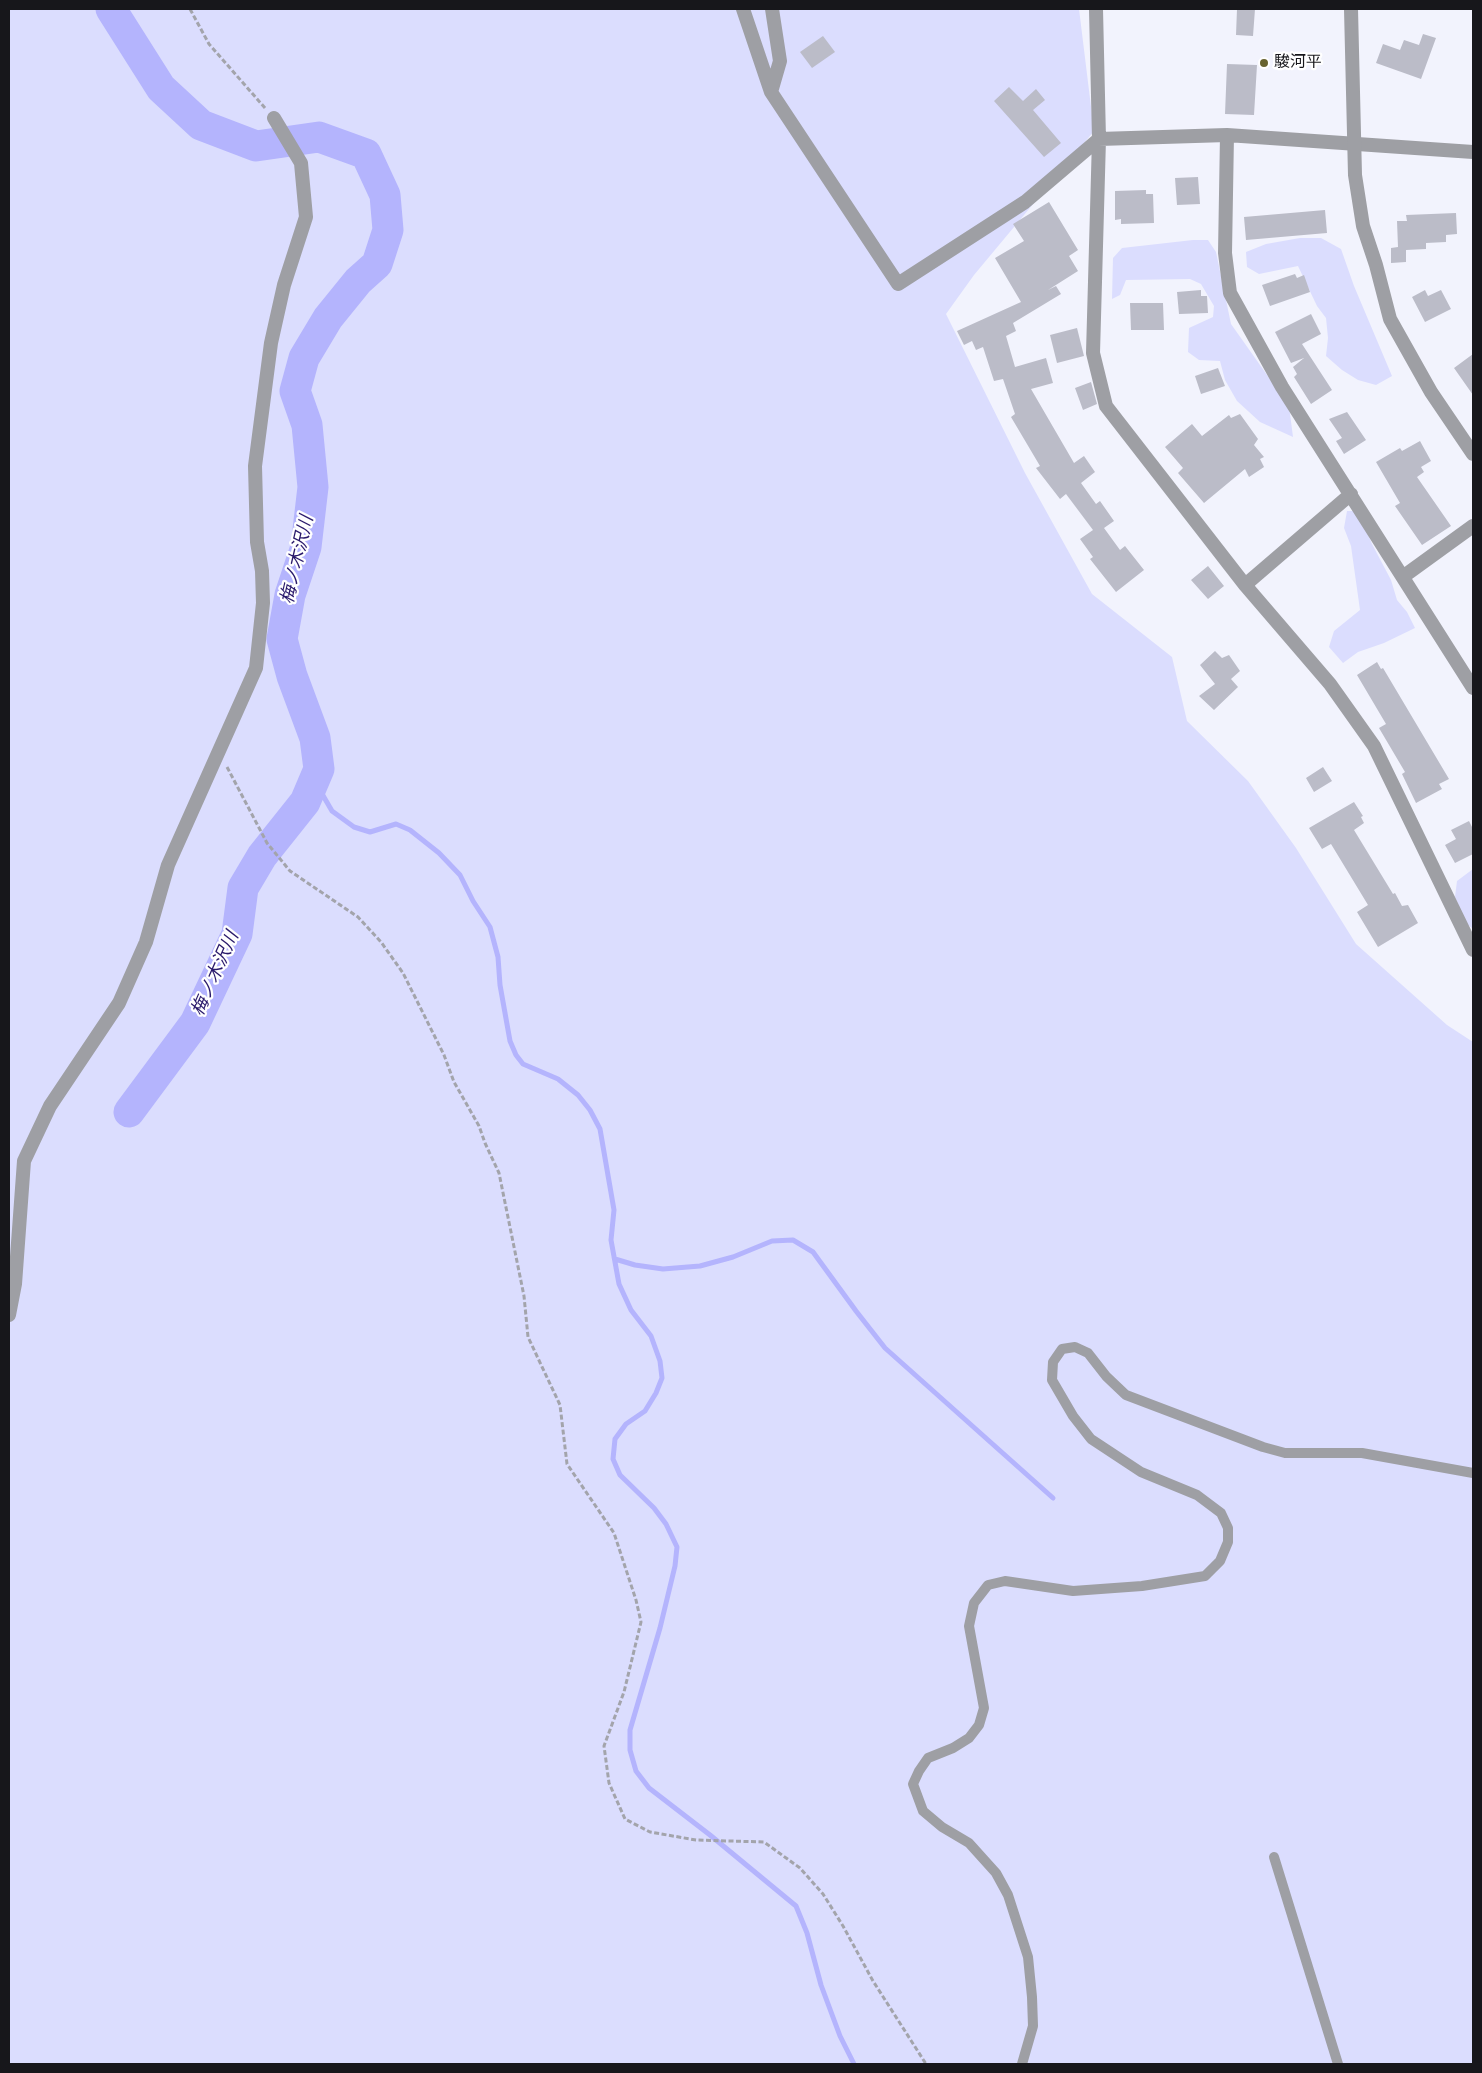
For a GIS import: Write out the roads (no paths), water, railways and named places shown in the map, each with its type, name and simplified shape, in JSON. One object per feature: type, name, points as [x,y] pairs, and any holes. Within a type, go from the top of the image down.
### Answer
[{"type":"street","points":[[743,9],[771,92],[898,284],[1026,202],[1099,139],[1227,135],[1473,152]]},
{"type":"street","points":[[771,92],[780,61],[772,9]]},
{"type":"street","points":[[1096,9],[1099,139],[1094,353],[1106,406],[1245,585],[1330,684],[1374,746],[1473,950]]},
{"type":"street","points":[[1351,9],[1355,175],[1363,226],[1376,265],[1390,319],[1430,392],[1473,454]]},
{"type":"street","points":[[9,1315],[15,1284],[24,1161],[50,1106],[119,1003],[146,942],[168,865],[256,668],[263,603],[262,571],[257,542],[255,466],[271,343],[284,285],[306,217],[301,163],[274,118]]},
{"type":"street","points":[[1227,135],[1225,254],[1230,293],[1282,387],[1404,576],[1473,688]]},
{"type":"street","points":[[1245,585],[1351,494]]},
{"type":"street","points":[[1404,576],[1473,526]]},
{"type":"lane","points":[[1022,2064],[1033,2026],[1032,1997],[1028,1957],[1008,1895],[996,1872],[969,1843],[942,1827],[923,1811],[913,1784],[919,1770],[928,1758],[952,1748],[969,1738],[978,1725],[984,1708],[969,1626],[974,1603],[988,1585],[1006,1580],[1073,1591],[1142,1586],[1205,1576],[1220,1561],[1228,1542],[1228,1528],[1220,1513],[1205,1501],[1141,1472],[1091,1440],[1073,1416],[1052,1380],[1053,1362],[1062,1349],[1075,1347],[1088,1353],[1106,1376],[1126,1395],[1263,1448],[1284,1453],[1362,1453],[1473,1473]]},
{"type":"lane","points":[[1274,1857],[1338,2064]]},
{"type":"waterway","name":"梅ノ木沢川","points":[[111,9],[161,88],[201,125],[256,146],[319,137],[366,154],[385,195],[388,230],[377,264],[358,281],[328,318],[304,358],[295,391],[307,425],[313,487],[306,547],[290,595],[282,639],[292,676],[315,738],[319,769],[305,802],[262,856],[243,888],[237,934],[195,1023],[129,1112]]},
{"type":"waterway","points":[[314,780],[332,811],[354,827],[370,832],[396,824],[410,830],[439,853],[460,875],[473,901],[490,927],[498,957],[500,985],[510,1041],[516,1055],[523,1064],[558,1079],[578,1095],[590,1110],[600,1129],[614,1210],[611,1240],[619,1284],[631,1310],[651,1336],[660,1361],[662,1378],[656,1393],[645,1411],[626,1424],[615,1439],[613,1459],[620,1475],[654,1508],[666,1524],[677,1547],[675,1566],[660,1628],[630,1730],[630,1750],[636,1771],[649,1788],[710,1835],[796,1906],[807,1933],[821,1985],[840,2036],[854,2064]]},
{"type":"waterway","points":[[615,1259],[635,1265],[663,1269],[700,1266],[733,1257],[772,1241],[793,1240],[813,1252],[885,1348],[1053,1498]]},
{"type":"place","name":"駿河平","points":[[1264,63]]}]
